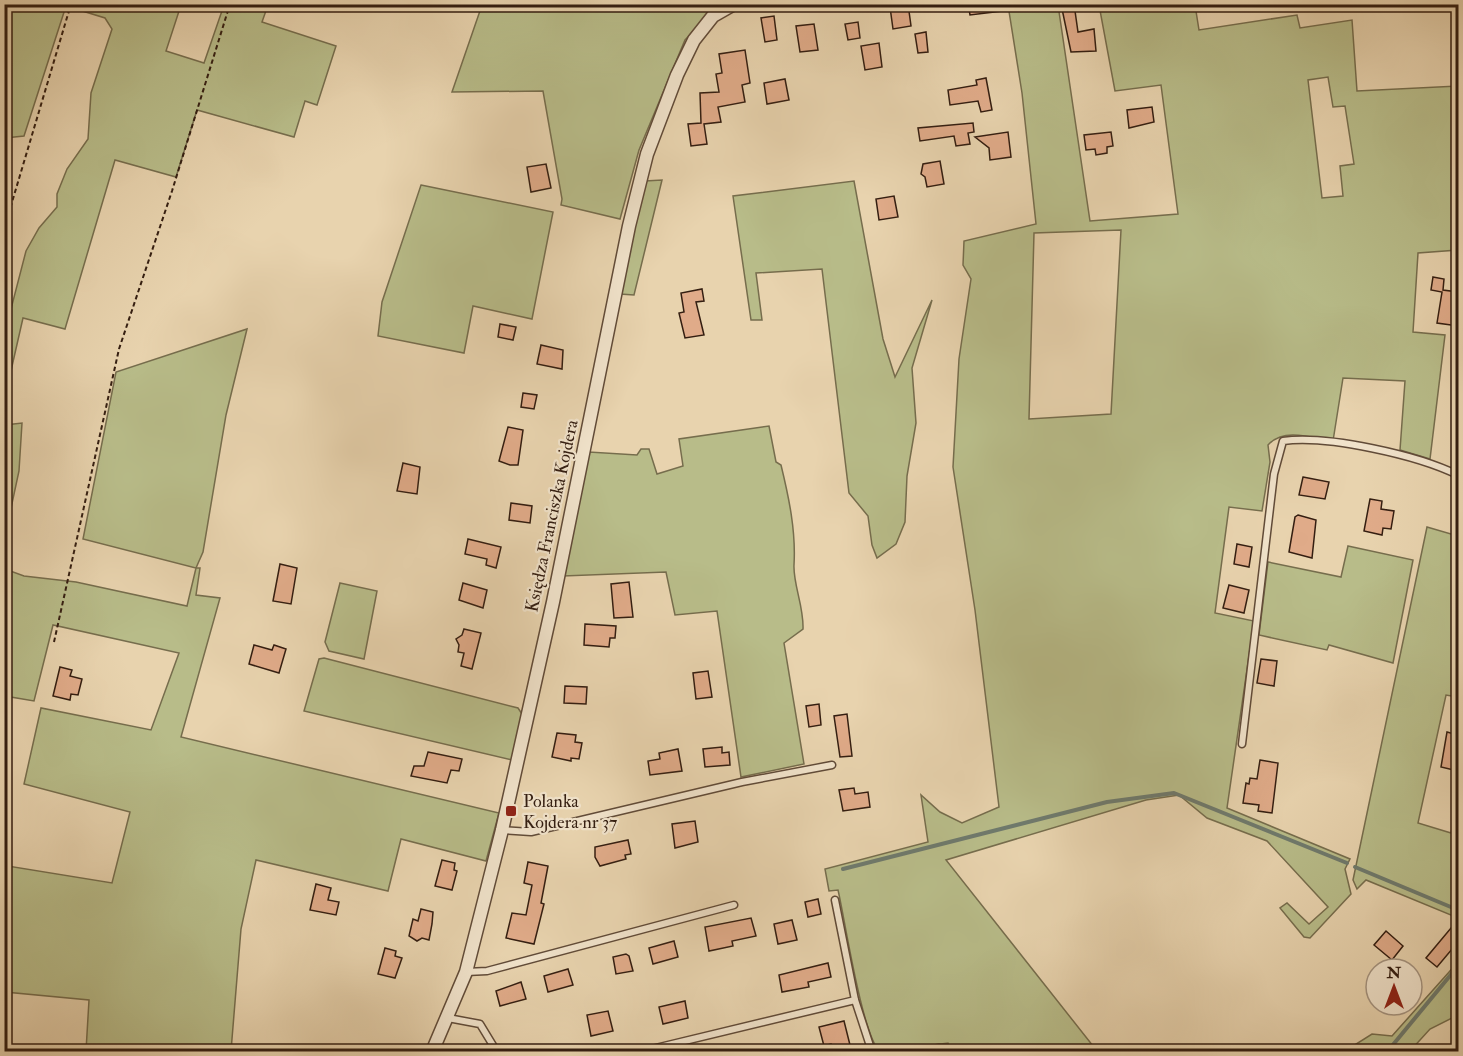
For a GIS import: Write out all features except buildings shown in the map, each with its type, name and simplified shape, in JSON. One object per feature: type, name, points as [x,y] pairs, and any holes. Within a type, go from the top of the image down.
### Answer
[{"type":"street","name":"Księdza Franciszka Kojdera","points":[[432,1052],[466,972],[502,830],[647,154],[677,75],[694,40],[713,16],[732,5]]},
{"type":"lane","points":[[1242,744],[1274,474],[1283,441],[1302,439],[1388,452],[1442,467],[1458,475]]},
{"type":"lane","points":[[502,830],[531,832],[742,782],[832,765]]},
{"type":"lane","points":[[835,900],[855,1000],[872,1052]]},
{"type":"lane","points":[[466,972],[487,971],[734,905]]},
{"type":"lane","points":[[639,1052],[855,1000]]},
{"type":"lane","points":[[448,1018],[480,1024],[497,1052]]},
{"type":"lane","points":[[913,1052],[939,1048]]},
{"type":"path","points":[[4,228],[70,4]]},
{"type":"path","points":[[54,642],[119,349],[230,4]]},
{"type":"green space","points":[[67,4],[181,5],[166,51],[204,63],[224,5],[268,5],[262,22],[336,46],[317,105],[305,101],[294,137],[197,110],[176,177],[115,160],[65,329],[23,318],[5,397],[5,332],[26,251],[39,228],[57,207],[57,194],[67,169],[88,139],[91,93],[112,29],[105,18],[66,6],[24,136],[5,138],[5,11]]},
{"type":"green space","points":[[482,5],[719,5],[685,40],[639,150],[620,219],[561,205],[562,199],[543,91],[452,92]]},
{"type":"green space","points":[[1008,5],[1058,5],[1090,221],[1178,214],[1161,85],[1115,91],[1099,5],[1195,5],[1199,30],[1297,15],[1300,28],[1352,20],[1357,91],[1458,86],[1458,250],[1418,253],[1413,332],[1445,335],[1430,459],[1400,450],[1405,381],[1343,378],[1333,441],[1299,435],[1282,436],[1275,440],[1268,445],[1270,462],[1262,511],[1229,507],[1215,613],[1254,621],[1227,808],[1350,859],[1345,869],[1351,894],[1310,938],[1304,937],[1280,908],[1287,903],[1309,924],[1328,907],[1267,841],[1207,818],[1179,795],[1146,800],[946,860],[1097,1051],[951,1051],[948,1043],[880,1052],[873,1041],[861,1001],[838,890],[829,891],[825,869],[928,842],[921,795],[940,812],[962,823],[999,807],[975,610],[953,467],[959,359],[971,279],[963,265],[964,241],[1036,224],[1022,93]],"holes":[[[1328,77],[1333,107],[1345,106],[1354,164],[1340,166],[1343,196],[1322,198],[1308,80]],[[1121,230],[1111,414],[1029,419],[1034,233]]]},
{"type":"green space","points":[[662,180],[634,295],[620,294],[645,181]]},
{"type":"green space","points":[[854,181],[883,339],[895,377],[932,300],[912,368],[916,423],[907,476],[905,522],[896,544],[877,558],[872,545],[868,516],[849,493],[822,269],[756,273],[762,320],[751,320],[733,196]]},
{"type":"green space","points":[[421,185],[553,212],[532,319],[473,306],[464,353],[378,336],[382,302]]},
{"type":"green space","points":[[247,329],[226,415],[203,552],[196,568],[83,539],[116,372]]},
{"type":"green space","points":[[22,423],[19,471],[5,536],[5,425]]},
{"type":"green space","points":[[769,426],[776,462],[781,465],[789,502],[794,540],[794,572],[803,621],[803,629],[784,643],[804,764],[741,777],[717,611],[675,615],[666,572],[563,576],[589,452],[637,455],[641,449],[649,449],[657,474],[683,466],[679,439]]},
{"type":"green space","points":[[1427,527],[1458,536],[1458,697],[1446,695],[1418,823],[1451,833],[1458,799],[1458,918],[1366,880],[1357,889],[1353,880]]},
{"type":"green space","points":[[1348,546],[1413,560],[1393,663],[1329,645],[1327,650],[1259,635],[1268,562],[1341,577]]},
{"type":"green space","points":[[196,568],[200,568],[196,595],[220,598],[181,737],[499,813],[486,861],[401,839],[388,891],[256,860],[241,929],[231,1051],[86,1051],[89,1000],[5,992],[5,881],[8,866],[112,883],[130,812],[24,784],[41,708],[151,730],[179,653],[53,625],[34,701],[5,696],[5,569],[24,576],[76,582],[187,606]]},
{"type":"green space","points":[[340,583],[377,591],[364,659],[329,651],[325,642]]},
{"type":"green space","points":[[324,658],[518,708],[522,714],[512,760],[304,711],[319,659]]},
{"type":"green space","points":[[1458,962],[1458,1015],[1430,1029],[1410,1051],[1345,1051],[1372,1034],[1392,1036],[1409,1017],[1424,1017],[1424,1000]]},
{"type":"waterway","points":[[843,869],[1107,802],[1174,793],[1347,863]]},
{"type":"waterway","points":[[1355,867],[1458,910]]},
{"type":"waterway","points":[[1387,1052],[1458,966]]},
{"type":"place","name":"Polanka Kojdera nr 37","points":[[511,811]]}]
